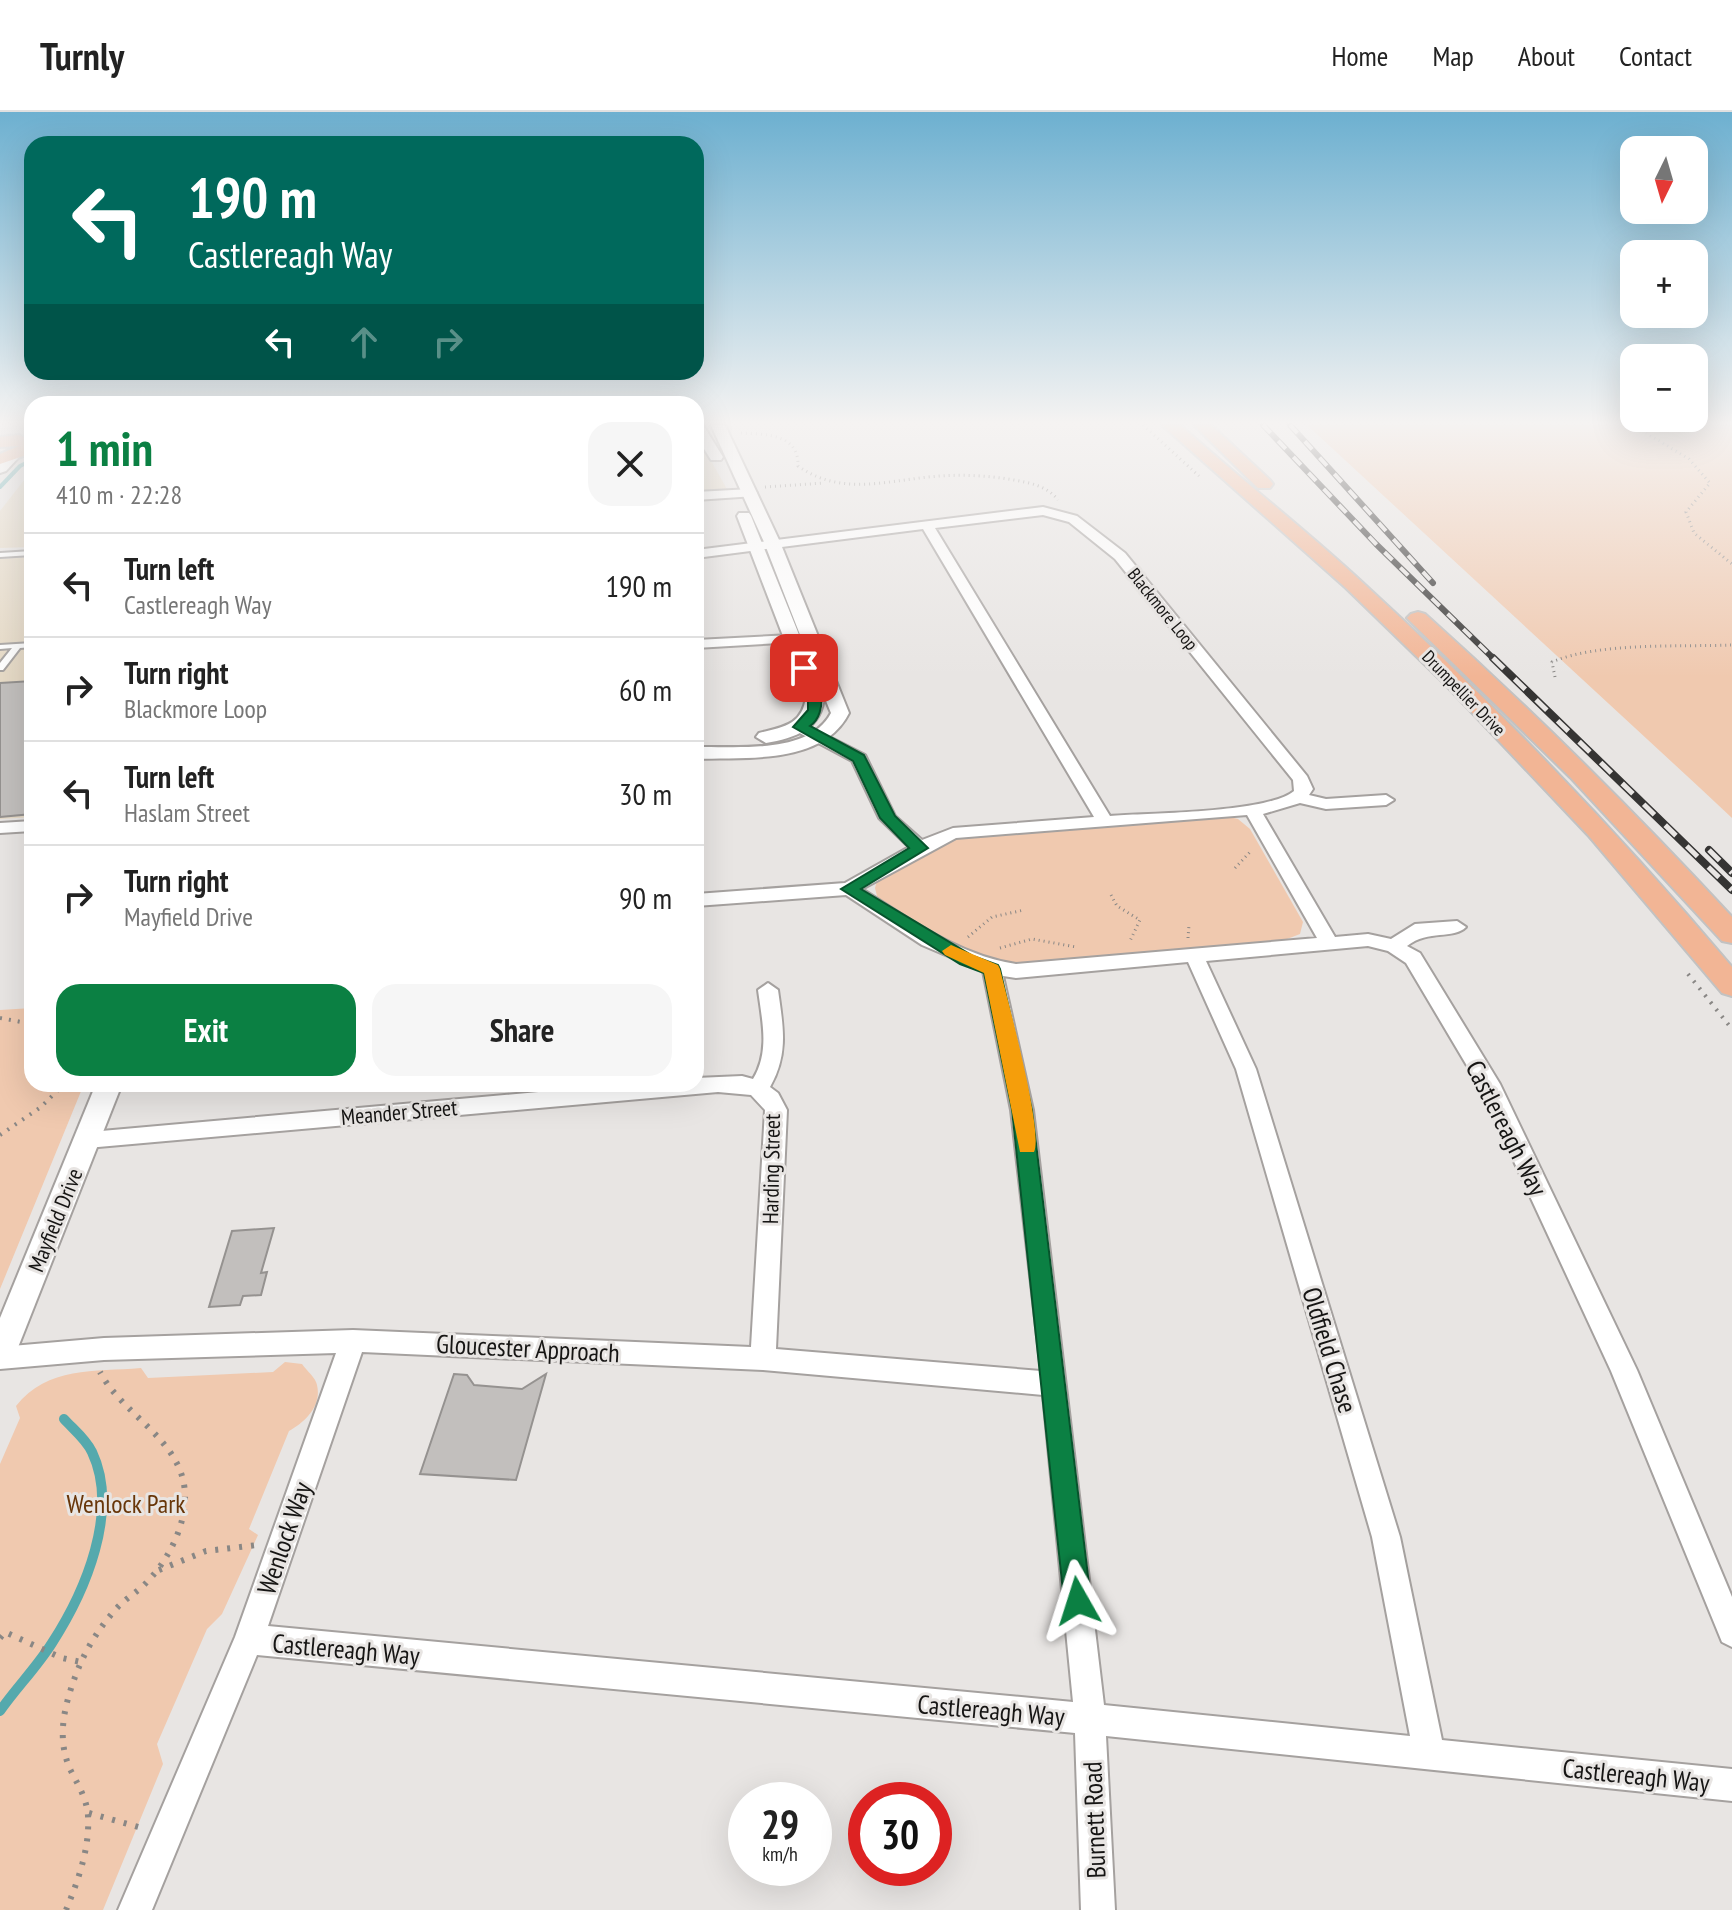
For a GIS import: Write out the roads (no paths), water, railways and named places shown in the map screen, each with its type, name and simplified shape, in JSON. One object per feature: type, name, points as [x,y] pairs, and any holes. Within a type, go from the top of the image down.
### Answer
[{"type":"main road","name":"Drumpellier Drive","points":[[1263,509],[1351,583],[1440,668],[1599,833],[1732,986]]},
{"type":"main road","name":"Drumpellier Drive","points":[[1295,509],[1473,669],[1651,845],[1732,934]]},
{"type":"street","points":[[704,752],[803,744],[822,738],[834,728],[840,713],[801,638],[764,544],[754,509]]},
{"type":"street","name":"Blackmore Loop","points":[[704,553],[1043,511],[1073,519],[1120,556],[1301,779],[1305,789],[1299,798]]},
{"type":"street","points":[[926,524],[1104,820]]},
{"type":"street","points":[[704,644],[801,638]]},
{"type":"street","points":[[704,742],[774,736],[810,720],[815,710],[815,696],[801,638]]},
{"type":"street","points":[[800,727],[859,758],[888,818],[902,835],[920,848]]},
{"type":"street","points":[[704,899],[849,889],[920,848],[953,833],[1252,810],[1285,805],[1299,798],[1326,804],[1386,800]]},
{"type":"street","points":[[1252,810],[1329,942]]},
{"type":"street","points":[[0,828],[24,826]]},
{"type":"street","points":[[849,889],[967,960],[993,959],[1016,971],[1193,950],[1368,940],[1394,946],[1415,930],[1457,927]]},
{"type":"street","name":"Castlereagh Way","points":[[1394,946],[1413,958],[1489,1084],[1624,1370],[1732,1632]]},
{"type":"street","name":"Oldfield Chase","points":[[1193,950],[1246,1069],[1382,1523],[1429,1753]]},
{"type":"street","name":"Burnett Road","points":[[993,959],[1022,1110],[1055,1384],[1090,1719],[1098,1910]]},
{"type":"street","name":"Harding Street","points":[[763,1359],[776,1110],[770,1099],[758,1089],[776,1053],[768,990]]},
{"type":"street","name":"Meander Street","points":[[704,1085],[742,1084],[758,1089]]},
{"type":"street","name":"Mayfield Drive","points":[[0,1357],[106,1092]]},
{"type":"street","name":"Meander Street","points":[[87,1139],[626,1092]]},
{"type":"street","name":"Gloucester Approach","points":[[0,1357],[104,1349],[353,1341],[763,1359],[1055,1384]]},
{"type":"street","name":"Wenlock Way","points":[[135,1910],[249,1639],[353,1341]]},
{"type":"street","name":"Castlereagh Way","points":[[249,1639],[1090,1719],[1732,1785]]},
{"type":"lane","points":[[0,555],[24,554]]},
{"type":"lane","points":[[0,668],[18,646]]},
{"type":"lane","points":[[0,647],[24,646]]},
{"type":"waterway","points":[[0,1711],[46,1652],[64,1623],[87,1576],[95,1550],[102,1500],[100,1475],[89,1447],[64,1419]]},
{"type":"railway","points":[[1343,509],[1495,660]]},
{"type":"railway","points":[[1366,509],[1433,583]]},
{"type":"railway","points":[[1493,658],[1732,890]]},
{"type":"railway","points":[[1709,850],[1732,873]]},
{"type":"park label","name":"Wenlock Park","points":[[126,1503]]}]
